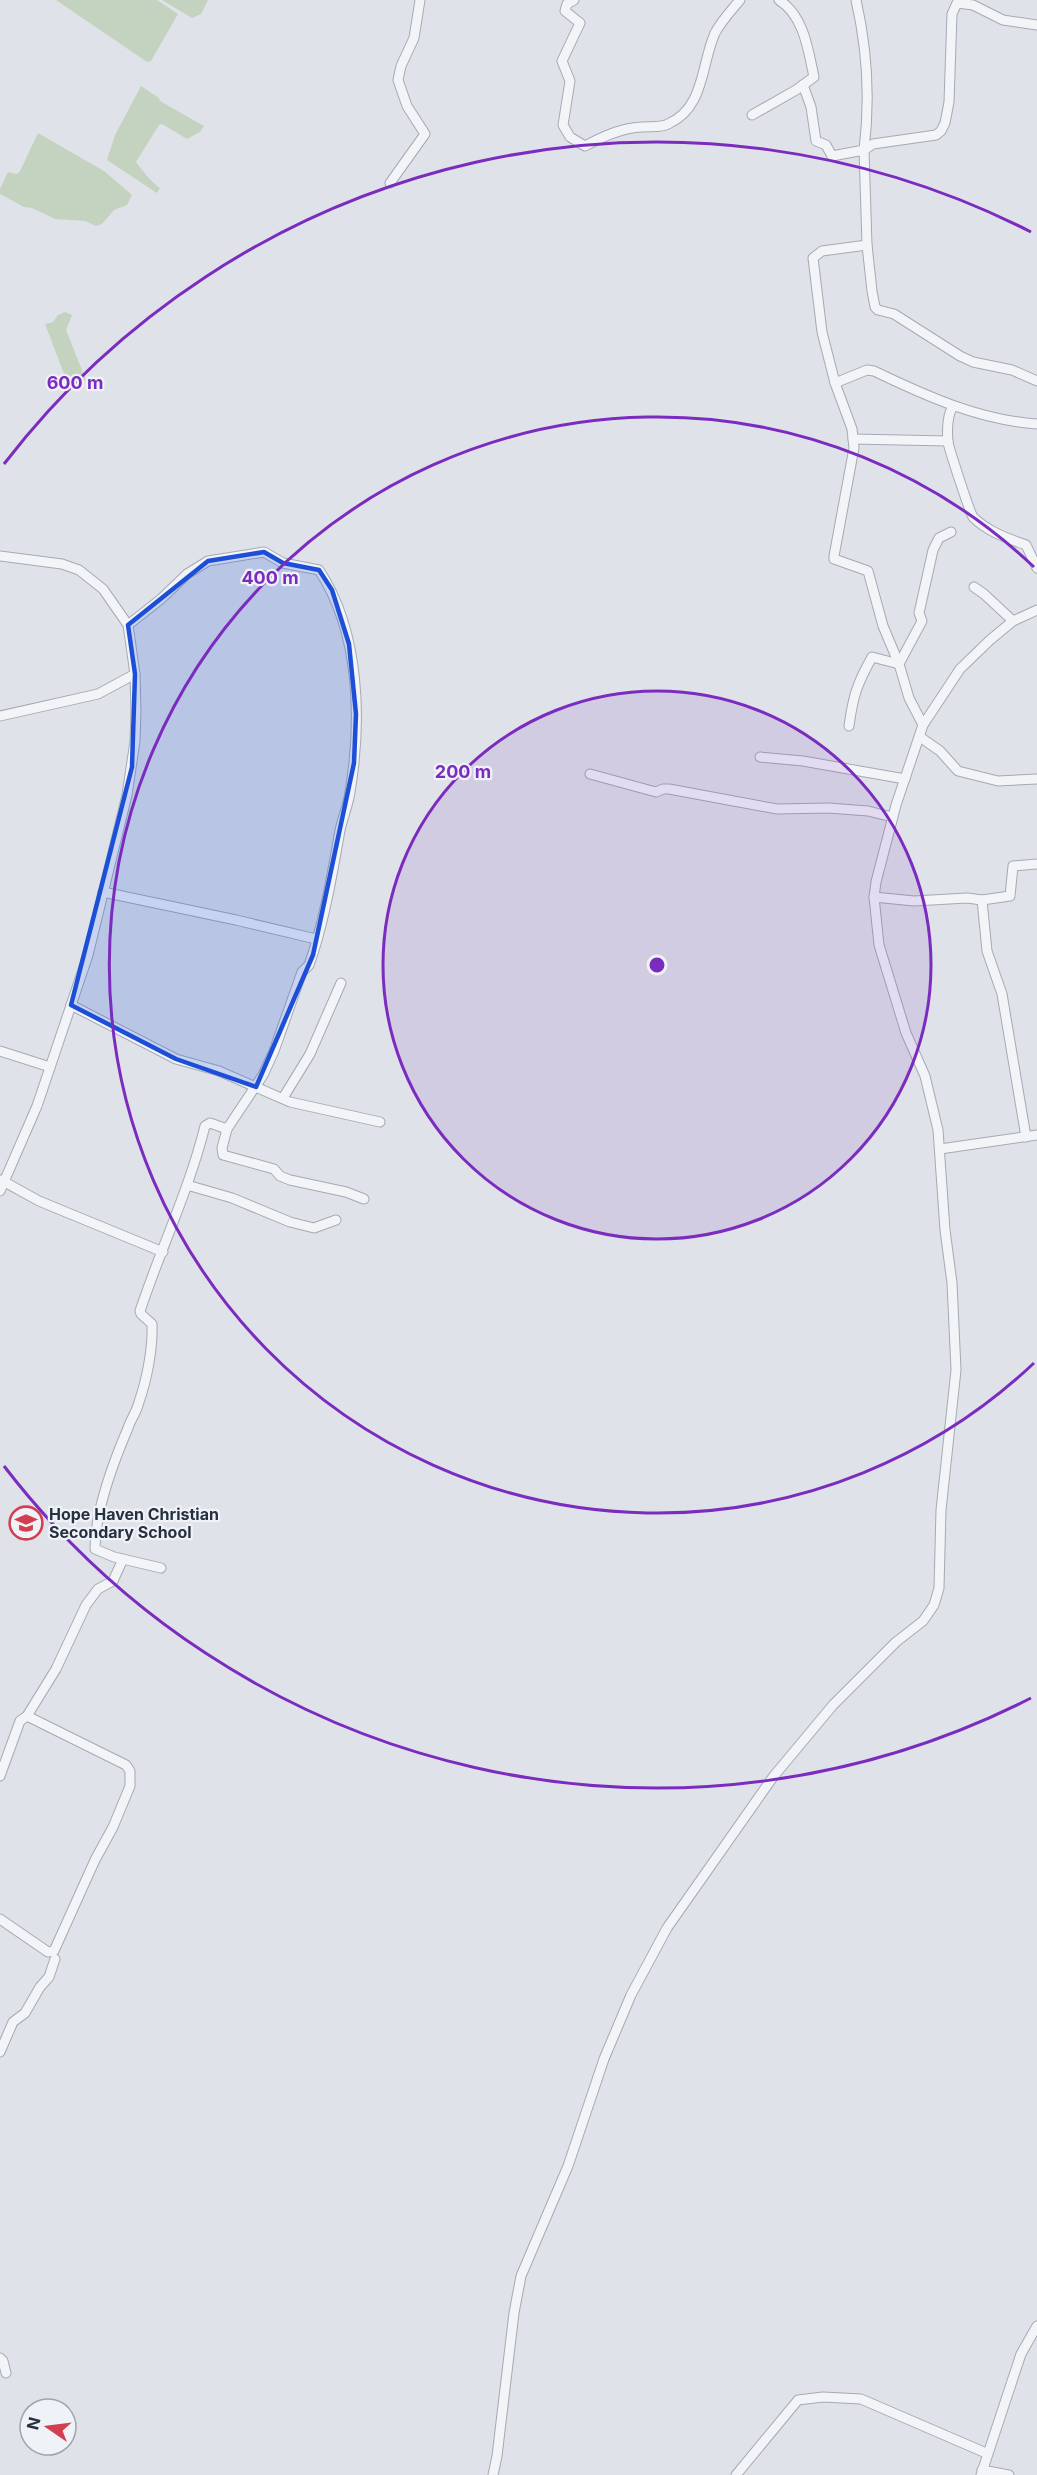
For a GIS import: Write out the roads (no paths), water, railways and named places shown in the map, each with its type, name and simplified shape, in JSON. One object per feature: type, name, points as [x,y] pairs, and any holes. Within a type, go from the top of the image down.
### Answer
[{"type":"street","points":[[390,183],[425,134],[407,106],[398,80],[400,66],[414,38],[420,0]]},
{"type":"street","points":[[574,0],[567,4],[565,11],[580,23],[562,61],[570,81],[563,125],[570,136],[585,147],[617,132],[639,127],[667,125],[684,114],[696,97],[716,33],[727,13],[740,0]]},
{"type":"street","points":[[752,115],[814,77],[799,19],[791,8],[779,0]]},
{"type":"street","points":[[856,0],[865,43],[867,130],[864,150],[867,245],[875,307],[894,314],[973,362],[1012,370],[1037,381]]},
{"type":"street","points":[[803,85],[811,107],[816,141],[826,145],[832,156],[864,150],[873,144],[936,135],[941,131],[949,102],[952,14],[957,3],[973,5],[1003,20],[1037,25]]},
{"type":"street","points":[[867,245],[822,251],[813,258],[822,332],[854,448],[834,559],[868,571],[883,626],[899,664],[909,698],[923,725]]},
{"type":"street","points":[[835,383],[867,370],[874,371],[922,394],[965,410],[1037,424]]},
{"type":"street","points":[[954,406],[950,414],[948,441],[970,512],[996,533],[1026,545],[1037,568]]},
{"type":"street","points":[[853,439],[948,441]]},
{"type":"street","points":[[899,664],[922,621],[919,613],[933,550],[939,538],[951,532]]},
{"type":"street","points":[[128,625],[161,599],[187,574],[207,561],[240,555],[264,552],[283,563],[319,570],[332,590],[343,621],[353,676],[356,714],[350,794],[309,965],[302,972],[274,1051],[256,1087],[227,1129],[222,1148],[223,1155],[274,1169],[280,1176],[291,1180],[346,1192],[364,1199]]},
{"type":"street","points":[[0,556],[62,564],[79,570],[103,589],[128,625],[135,674],[135,741],[132,767],[88,955],[37,1106],[1,1184],[163,1252]]},
{"type":"street","points":[[974,587],[1013,621]]},
{"type":"street","points":[[493,2475],[513,2313],[521,2276],[568,2166],[604,2059],[631,1995],[667,1928],[773,1777],[833,1705],[896,1642],[923,1621],[934,1605],[939,1588],[941,1510],[956,1370],[952,1283],[945,1230],[940,1149],[938,1130],[925,1076],[906,1033],[879,945],[874,897],[881,856],[892,817],[923,725],[960,669],[1013,621],[1037,610]]},
{"type":"street","points":[[849,726],[852,697],[872,657],[899,664]]},
{"type":"street","points":[[0,716],[98,694],[135,674]]},
{"type":"street","points":[[920,737],[940,751],[958,771],[998,781],[1037,779]]},
{"type":"street","points":[[760,756],[905,779]]},
{"type":"street","points":[[590,774],[656,792],[669,789],[777,809],[828,808],[868,811],[892,817]]},
{"type":"street","points":[[874,897],[914,901],[967,898],[982,900],[1010,896],[1013,866],[1037,864]]},
{"type":"street","points":[[103,892],[316,939]]},
{"type":"street","points":[[982,900],[987,951],[1002,994],[1026,1137]]},
{"type":"street","points":[[283,1098],[310,1054],[341,982]]},
{"type":"street","points":[[71,1005],[176,1059],[219,1071],[298,1104],[380,1122]]},
{"type":"street","points":[[0,1052],[50,1067]]},
{"type":"street","points":[[161,1568],[97,1551],[95,1539],[106,1488],[139,1403],[153,1330],[152,1324],[140,1311],[187,1185],[205,1126],[210,1123],[227,1129]]},
{"type":"street","points":[[940,1149],[1037,1135]]},
{"type":"street","points":[[187,1185],[232,1198],[290,1222],[314,1228],[336,1220]]},
{"type":"street","points":[[0,1776],[20,1721],[27,1716],[56,1669],[87,1605],[98,1589],[114,1581],[123,1558]]},
{"type":"street","points":[[0,1919],[48,1952],[54,1951],[130,1786],[130,1771],[126,1765],[27,1716]]},
{"type":"street","points":[[0,2052],[13,2022],[25,2013],[40,1987],[49,1977],[55,1959]]},
{"type":"street","points":[[1009,2475],[981,2473],[1021,2354],[1035,2333]]},
{"type":"street","points":[[0,2358],[6,2373]]},
{"type":"street","points":[[736,2475],[798,2400],[823,2397],[861,2399],[986,2453]]},
{"type":"place","name":"Hope Haven Christian Secondary School","points":[[26,1523]]}]
